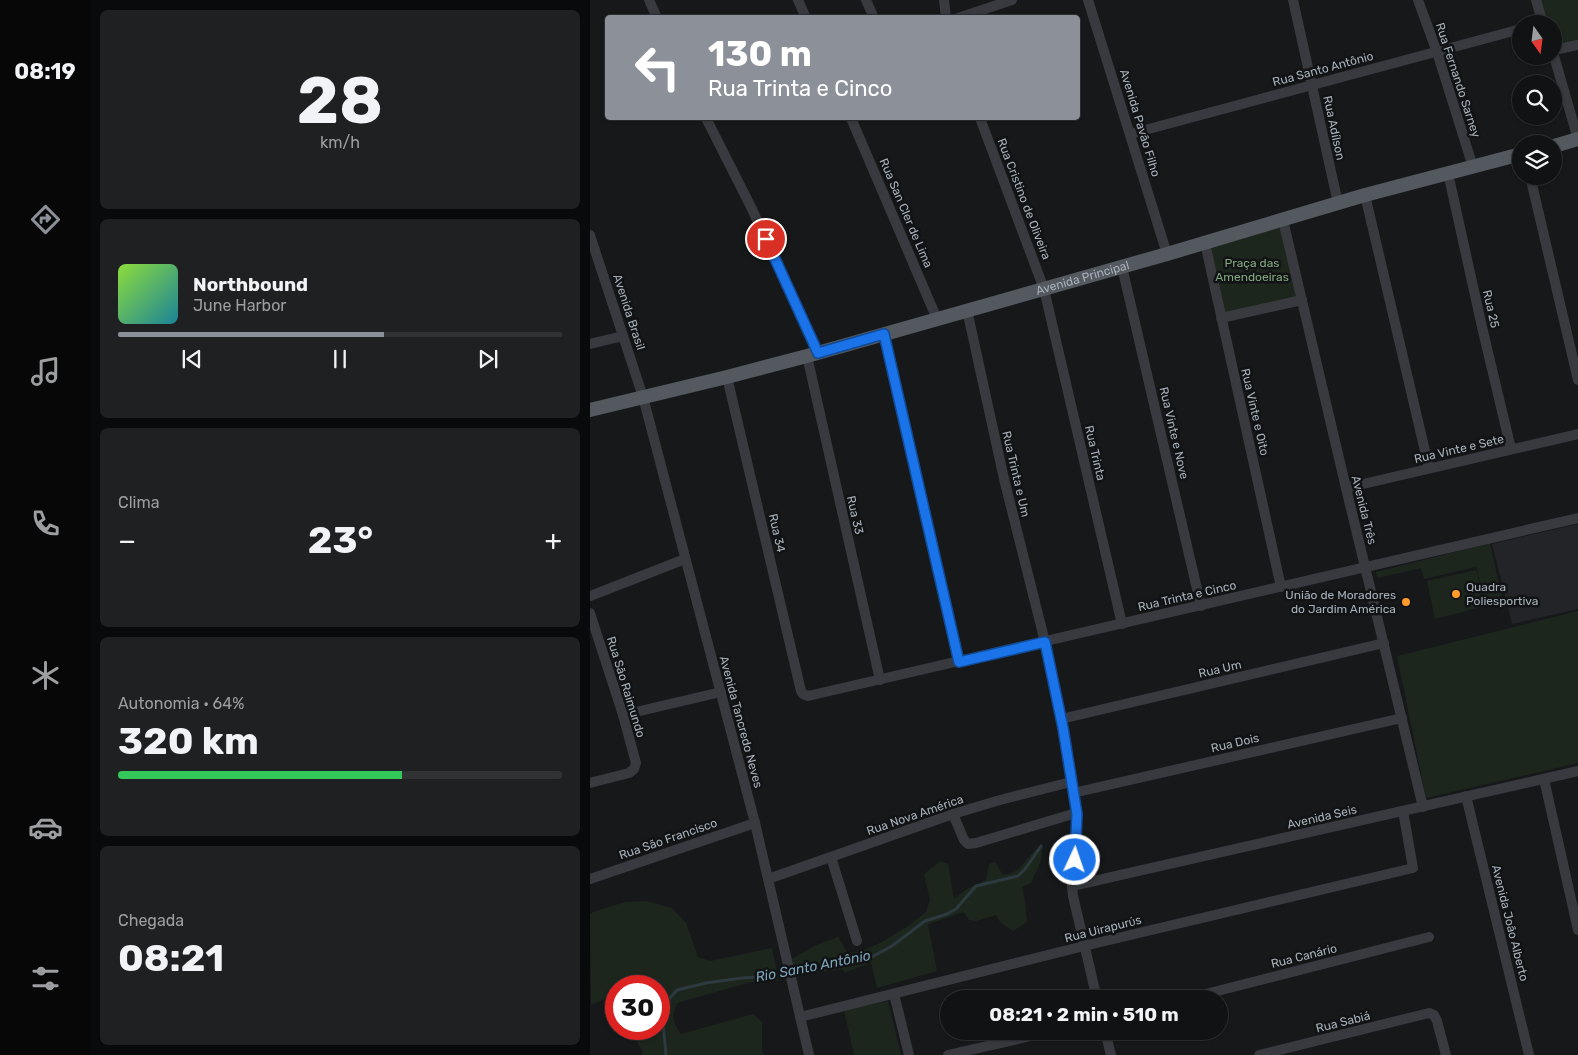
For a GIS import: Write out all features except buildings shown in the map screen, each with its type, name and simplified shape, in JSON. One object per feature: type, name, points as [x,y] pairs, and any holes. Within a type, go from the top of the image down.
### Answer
[{"type":"main road","points":[[1562,144],[1578,139]]},
{"type":"main road","name":"Avenida Principal","points":[[590,410],[727,377],[812,354],[1122,267],[1364,195],[1512,156]]},
{"type":"street","points":[[649,0],[656,15]]},
{"type":"street","points":[[798,0],[805,15]]},
{"type":"street","points":[[866,0],[873,15]]},
{"type":"street","points":[[944,0],[946,15]]},
{"type":"street","points":[[967,15],[1012,0]]},
{"type":"street","name":"Avenida Pavão Filho","points":[[1088,0],[1167,254]]},
{"type":"street","name":"Rua Adílson","points":[[1293,0],[1338,203]]},
{"type":"street","name":"Rua Fernando Sarney","points":[[1418,0],[1437,52],[1473,167]]},
{"type":"street","points":[[1536,0],[1540,15]]},
{"type":"street","name":"Rua Santo Antônio","points":[[1130,134],[1512,31]]},
{"type":"street","points":[[1562,48],[1578,45]]},
{"type":"street","points":[[1557,65],[1578,139]]},
{"type":"street","name":"Rua 33","points":[[707,120],[751,207],[812,354],[880,680]]},
{"type":"street","name":"Rua San Cler de Lima","points":[[852,120],[937,319]]},
{"type":"street","name":"Rua Cristino de Oliveira","points":[[981,120],[1044,289]]},
{"type":"street","name":"Rua 25","points":[[1448,174],[1511,449]]},
{"type":"street","points":[[1532,185],[1578,380]]},
{"type":"street","points":[[1364,195],[1429,468]]},
{"type":"street","name":"Avenida Três","points":[[1283,220],[1423,807]]},
{"type":"street","name":"Avenida Brasil","points":[[590,235],[593,253],[643,398]]},
{"type":"street","name":"Rua Vinte e Oito","points":[[1205,243],[1281,587]]},
{"type":"street","name":"Rua Vinte e Nove","points":[[1122,267],[1201,606]]},
{"type":"street","name":"Rua Trinta","points":[[1044,289],[1122,624]]},
{"type":"street","points":[[1221,318],[1302,300]]},
{"type":"street","name":"Rua Trinta e Um","points":[[967,310],[1004,479],[1045,642],[1061,720],[1076,813],[1072,886],[1095,990]]},
{"type":"street","points":[[884,334],[959,662]]},
{"type":"street","points":[[590,344],[623,336]]},
{"type":"street","name":"Rua 34","points":[[727,377],[803,694]]},
{"type":"street","name":"Avenida Tancredo Neves","points":[[643,398],[754,823],[809,1055]]},
{"type":"street","name":"Rua Vinte e Sete","points":[[1346,488],[1578,434]]},
{"type":"street","name":"Rua Trinta e Cinco","points":[[803,694],[811,696],[1578,518]]},
{"type":"street","points":[[590,596],[685,558]]},
{"type":"street","name":"Rua São Raimundo","points":[[590,613],[636,763],[634,769],[629,773],[590,783]]},
{"type":"street","name":"Rua Um","points":[[1061,720],[1384,643]]},
{"type":"street","points":[[622,715],[720,692]]},
{"type":"street","name":"Rua Dois","points":[[1073,793],[1402,718]]},
{"type":"street","name":"Avenida Seis","points":[[1072,886],[1578,771]]},
{"type":"street","points":[[1544,779],[1578,930]]},
{"type":"street","name":"Rua Nova América","points":[[768,879],[953,814],[1072,782]]},
{"type":"street","name":"Avenida João Alberto","points":[[1466,796],[1529,1055]]},
{"type":"street","name":"Rua Uirapurύs","points":[[800,1017],[1084,946],[1413,868],[1402,812]]},
{"type":"street","points":[[953,814],[964,840],[968,844],[1076,813]]},
{"type":"street","name":"Rua São Francisco","points":[[590,879],[754,823]]},
{"type":"street","points":[[831,857],[857,941]]},
{"type":"street","name":"Rua Canário","points":[[1221,990],[1429,937]]},
{"type":"street","points":[[894,994],[909,1055]]},
{"type":"street","name":"Rua Sabiá","points":[[1259,1055],[1429,1014],[1434,1015],[1437,1021],[1446,1055]]},
{"type":"street","points":[[948,1055],[1014,1040]]},
{"type":"street","points":[[1107,1040],[1111,1055]]},
{"type":"shaded area","points":[[1578,524],[1578,609],[1512,624],[1492,544]]},
{"type":"green space","points":[[1536,0],[1578,0],[1578,44],[1562,47],[1562,15],[1541,15]]},
{"type":"green space","name":"Praça das Amendoeiras","points":[[1282,221],[1300,299],[1223,316],[1206,244]]},
{"type":"green space","points":[[1490,543],[1503,602],[1486,606],[1476,567],[1424,579],[1421,568],[1377,578],[1376,572]]},
{"type":"green space","name":"Quadra Poliesportiva","points":[[1476,570],[1485,606],[1435,619],[1427,581]]},
{"type":"green space","points":[[1578,611],[1578,763],[1426,798],[1397,656]]},
{"type":"green space","points":[[1043,846],[1040,863],[1031,883],[1022,887],[1027,922],[1013,931],[1000,922],[996,915],[976,921],[969,920],[964,912],[928,924],[937,971],[877,988],[871,962],[845,973],[842,969],[795,976],[790,960],[816,945],[838,937],[848,953],[862,951],[882,942],[926,912],[930,900],[924,874],[940,861],[948,864],[954,899],[967,889],[986,880],[989,864],[995,862],[1003,875],[1016,871],[1035,850]]},
{"type":"green space","points":[[646,901],[672,908],[686,923],[698,957],[710,961],[772,948],[779,981],[751,982],[677,1003],[674,1012],[675,1023],[681,1034],[753,1014],[762,1022],[762,1051],[764,1055],[642,1055],[636,1040],[670,1040],[670,975],[605,975],[605,999],[591,1005],[590,913],[625,902]]},
{"type":"green space","points":[[888,1001],[901,1055],[854,1055],[844,1010]]},
{"type":"waterway","name":"Rio Santo Antônio","points":[[666,1055],[662,1011],[677,990],[706,983],[772,976],[868,959],[892,946],[925,921],[956,909],[976,886],[1018,876],[1041,846]]},
{"type":"place","name":"Quadra Poliesportiva","points":[[1456,594]]},
{"type":"place","name":"União de Moradores do Jardim América","points":[[1406,602]]},
{"type":"route","points":[[766,239],[818,353],[884,334],[959,662],[1045,642],[1063,728],[1077,814],[1075,860]]}]
